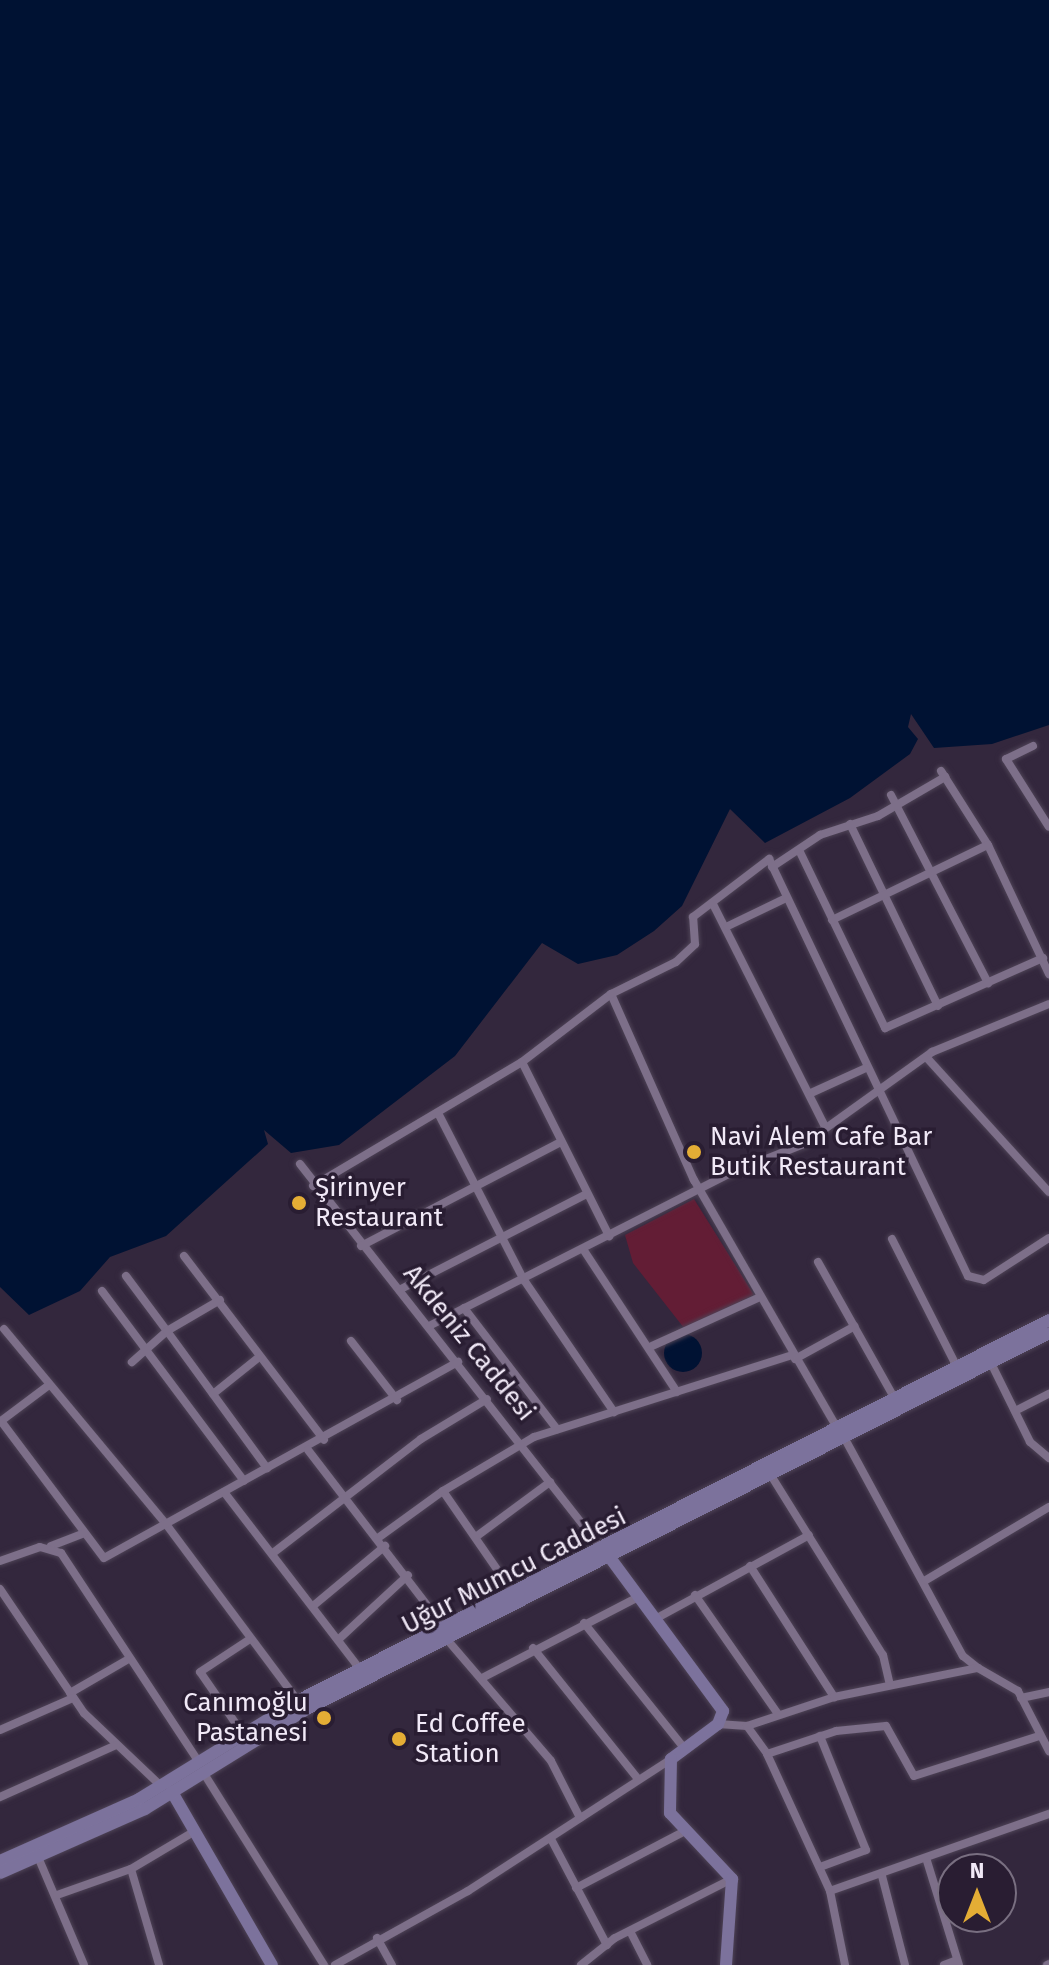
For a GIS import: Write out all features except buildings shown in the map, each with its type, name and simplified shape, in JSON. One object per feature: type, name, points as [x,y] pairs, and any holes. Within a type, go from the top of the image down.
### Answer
[{"type":"street","points":[[1033,746],[1006,759],[1045,816],[1049,827]]},
{"type":"street","points":[[772,867],[850,824],[897,806],[943,774],[988,845],[1049,974]]},
{"type":"street","points":[[891,795],[933,871],[988,983]]},
{"type":"street","points":[[850,824],[938,1006]]},
{"type":"street","points":[[832,920],[988,845]]},
{"type":"street","points":[[799,850],[885,1028],[1043,958]]},
{"type":"street","points":[[313,1186],[522,1062],[611,994],[676,962],[695,944],[693,917],[769,859],[784,899],[968,1276],[984,1280],[1049,1238]]},
{"type":"street","points":[[728,926],[784,899]]},
{"type":"street","points":[[713,904],[728,926],[825,1127]]},
{"type":"street","points":[[611,994],[700,1189],[794,1357],[926,1580],[963,1656],[1021,1698],[1049,1751]]},
{"type":"street","points":[[429,1326],[700,1189],[804,1144],[927,1058],[1049,1004]]},
{"type":"street","points":[[927,1058],[1049,1192]]},
{"type":"street","points":[[522,1062],[609,1236]]},
{"type":"street","points":[[811,1093],[866,1068]]},
{"type":"street","points":[[438,1113],[524,1280],[614,1412]]},
{"type":"street","points":[[361,1246],[561,1142]]},
{"type":"street","name":"Akdeniz Caddesi","points":[[300,1164],[313,1186],[458,1362],[719,1698],[718,1724]]},
{"type":"street","points":[[399,1290],[587,1194]]},
{"type":"street","points":[[892,1239],[957,1367]]},
{"type":"street","points":[[583,1249],[652,1346],[677,1392]]},
{"type":"street","points":[[184,1256],[324,1440]]},
{"type":"street","points":[[818,1262],[895,1399]]},
{"type":"street","points":[[126,1276],[267,1468]]},
{"type":"street","points":[[102,1291],[148,1348],[244,1481]]},
{"type":"street","points":[[652,1346],[760,1297]]},
{"type":"street","points":[[132,1362],[167,1331],[220,1300]]},
{"type":"street","points":[[464,1308],[557,1429]]},
{"type":"street","name":"Uğur Mumcu Caddesi","points":[[449,1637],[515,1596],[772,1477],[895,1399],[1049,1320]]},
{"type":"street","points":[[378,1538],[443,1491],[521,1443],[557,1429],[794,1357],[855,1326]]},
{"type":"street","points":[[4,1329],[166,1524],[298,1701]]},
{"type":"street","name":"Uğur Mumcu Caddesi","points":[[0,1873],[38,1857],[166,1789],[200,1767],[365,1677],[449,1637],[841,1434],[1049,1333]]},
{"type":"street","points":[[351,1341],[397,1400]]},
{"type":"street","points":[[213,1394],[259,1357]]},
{"type":"street","points":[[49,1385],[5,1417],[3,1430],[104,1558],[267,1468],[308,1450],[458,1362]]},
{"type":"street","points":[[991,1363],[1015,1411],[1048,1462]]},
{"type":"street","points":[[1015,1411],[1049,1394]]},
{"type":"street","points":[[273,1553],[345,1496],[487,1399]]},
{"type":"street","points":[[308,1450],[408,1575],[449,1637],[567,1783],[580,1818]]},
{"type":"street","points":[[772,1477],[883,1655],[890,1685]]},
{"type":"street","points":[[477,1536],[550,1482]]},
{"type":"street","points":[[443,1491],[477,1536],[515,1596]]},
{"type":"street","points":[[224,1492],[365,1677]]},
{"type":"street","points":[[926,1580],[1049,1507]]},
{"type":"street","points":[[0,1561],[85,1533]]},
{"type":"street","points":[[657,1618],[809,1535]]},
{"type":"street","points":[[51,1546],[200,1767],[324,1965]]},
{"type":"street","points":[[313,1606],[385,1546]]},
{"type":"street","points":[[750,1566],[834,1697]]},
{"type":"street","points":[[339,1639],[408,1575]]},
{"type":"street","points":[[0,1589],[72,1696],[116,1745],[166,1789],[195,1831],[272,1965]]},
{"type":"street","points":[[695,1595],[778,1714]]},
{"type":"street","points":[[482,1678],[533,1648],[640,1596]]},
{"type":"street","points":[[584,1623],[685,1749]]},
{"type":"street","points":[[243,1734],[200,1672],[250,1639]]},
{"type":"street","points":[[533,1648],[638,1779]]},
{"type":"street","points":[[0,1730],[72,1696],[127,1660]]},
{"type":"street","points":[[335,1965],[551,1839],[718,1724],[747,1726],[834,1697],[978,1668]]},
{"type":"street","name":"Uğur Mumcu Caddesi","points":[[200,1767],[243,1734],[298,1701],[365,1677]]},
{"type":"street","points":[[1021,1698],[1049,1692]]},
{"type":"street","points":[[747,1726],[767,1754],[830,1891],[845,1965]]},
{"type":"street","points":[[767,1754],[820,1736],[886,1726],[914,1776],[1039,1736]]},
{"type":"street","points":[[820,1736],[866,1850],[820,1867]]},
{"type":"street","points":[[0,1797],[116,1745]]},
{"type":"street","points":[[671,1759],[670,1813],[681,1833],[717,1856],[732,1879],[726,1965]]},
{"type":"street","name":"Uğur Mumcu Caddesi","points":[[0,1861],[166,1789]]},
{"type":"street","points":[[830,1891],[927,1861],[1049,1814]]},
{"type":"street","points":[[57,1895],[131,1869],[195,1831]]},
{"type":"street","points":[[576,1888],[681,1833]]},
{"type":"street","points":[[551,1839],[607,1945]]},
{"type":"street","points":[[38,1857],[57,1895],[84,1965]]},
{"type":"street","points":[[927,1861],[958,1962],[944,1965]]},
{"type":"street","points":[[131,1869],[159,1965]]},
{"type":"street","points":[[882,1876],[905,1965]]},
{"type":"street","points":[[581,1965],[630,1931],[732,1879]]},
{"type":"street","points":[[630,1931],[647,1965]]},
{"type":"street","points":[[377,1938],[392,1965]]},
{"type":"shaded area","points":[[694,1199],[754,1295],[684,1328],[633,1263],[625,1235]]},
{"type":"water","points":[[0,0],[1049,0],[1049,725],[992,744],[934,748],[911,714],[908,727],[918,739],[910,754],[850,798],[765,843],[730,809],[682,906],[654,931],[617,955],[578,964],[542,943],[455,1056],[339,1145],[291,1153],[264,1130],[268,1144],[166,1236],[110,1257],[80,1291],[29,1315],[0,1287]]},
{"type":"water","points":[[683,1334],[697,1339],[702,1353],[697,1367],[683,1372],[669,1367],[664,1353],[669,1339]]},
{"type":"place","name":"Navi Alem Cafe Bar Butik Restaurant","points":[[694,1152]]},
{"type":"place","name":"Şirinyer Restaurant","points":[[299,1203]]},
{"type":"place","name":"Canımoğlu Pastanesi","points":[[324,1718]]},
{"type":"place","name":"Ed Coffee Station","points":[[399,1739]]}]
